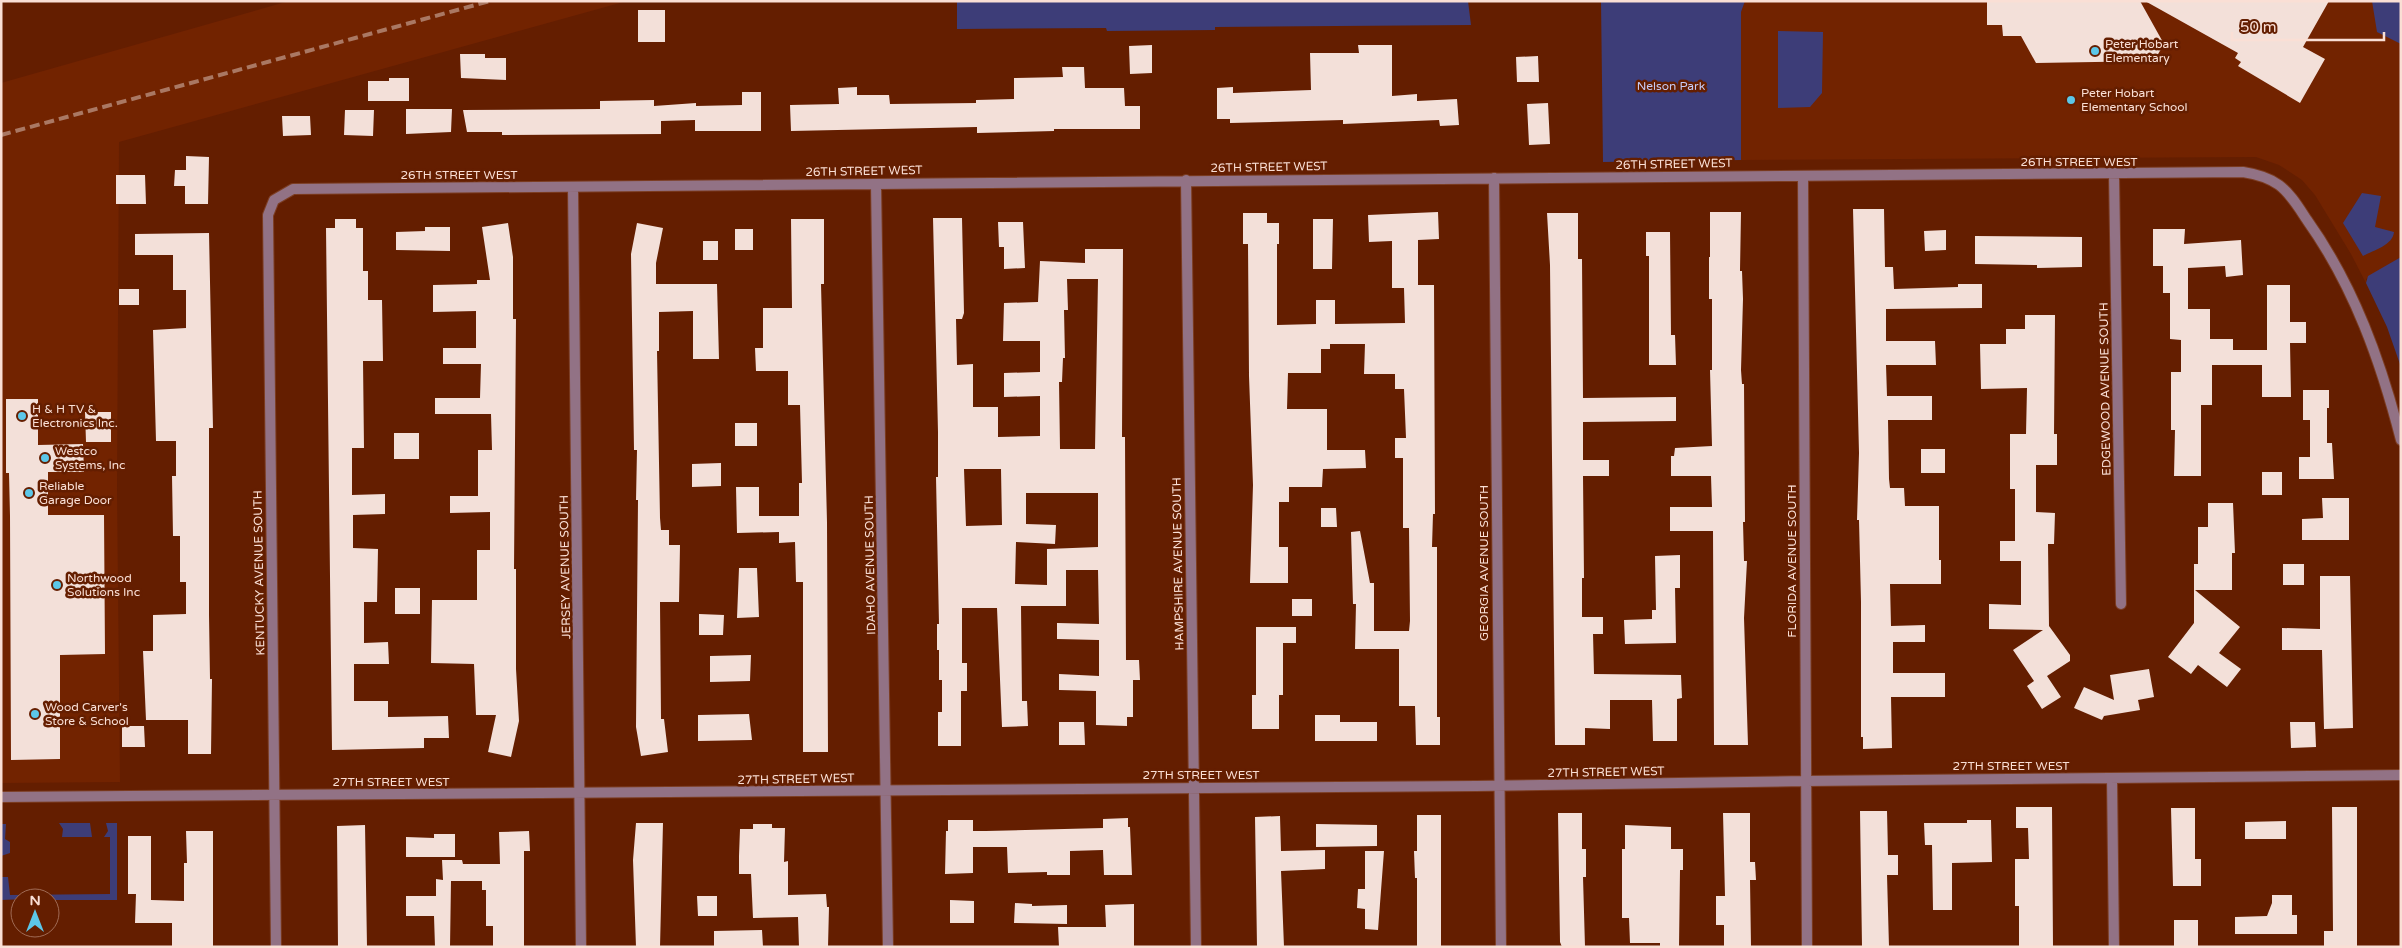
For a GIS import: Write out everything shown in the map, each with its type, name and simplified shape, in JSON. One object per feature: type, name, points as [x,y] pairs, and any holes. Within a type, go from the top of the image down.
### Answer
[{"type":"street","name":"26TH STREET WEST","points":[[274,200],[293,189],[2243,172],[2266,177],[2279,184],[2316,233],[2354,300],[2390,398],[2401,440]]},
{"type":"street","name":"EDGEWOOD AVENUE SOUTH","points":[[2114,174],[2121,604]]},
{"type":"street","name":"FLORIDA AVENUE SOUTH","points":[[1803,176],[1804,781],[1807,947]]},
{"type":"street","name":"GEORGIA AVENUE SOUTH","points":[[1494,178],[1500,947]]},
{"type":"street","name":"HAMPSHIRE AVENUE SOUTH","points":[[1186,180],[1196,947]]},
{"type":"street","name":"IDAHO AVENUE SOUTH","points":[[876,184],[888,947]]},
{"type":"street","name":"JERSEY AVENUE SOUTH","points":[[573,187],[581,947]]},
{"type":"street","name":"KENTUCKY AVENUE SOUTH","points":[[274,200],[268,215],[276,947]]},
{"type":"street","name":"27TH STREET WEST","points":[[1,798],[1498,786],[2401,775]]},
{"type":"street","points":[[2112,778],[2114,947]]},
{"type":"shaded area","points":[[289,1],[627,1],[119,142],[117,489],[120,782],[1,783],[1,83]]},
{"type":"shaded area","name":"Peter Hobart Elementary School","points":[[1745,1],[2372,1],[2375,12],[2401,44],[2401,257],[2366,279],[2366,283],[2351,254],[2315,195],[2302,180],[2279,165],[2256,157],[1741,160],[1741,12]]},
{"type":"green space","points":[[957,1],[1468,1],[1471,25],[1215,27],[1215,30],[1107,31],[1106,28],[957,29]]},
{"type":"green space","name":"Nelson Park","points":[[1601,1],[1745,1],[1741,12],[1741,160],[1603,162]]},
{"type":"green space","points":[[2372,1],[2401,1],[2401,44],[2377,32]]},
{"type":"green space","points":[[1778,31],[1823,32],[1822,93],[1810,107],[1778,108]]},
{"type":"green space","points":[[2362,193],[2381,196],[2375,227],[2394,232],[2393,237],[2387,244],[2363,256],[2343,223]]},
{"type":"green space","points":[[2401,257],[2401,367],[2387,327],[2366,283],[2368,276]]},
{"type":"green space","points":[[59,823],[90,823],[92,837],[62,837],[63,829]]},
{"type":"green space","points":[[106,823],[117,823],[117,900],[60,900],[60,894],[110,894],[110,837],[104,837],[108,831]]},
{"type":"green space","points":[[1,824],[6,824],[5,839],[10,842],[10,853],[1,856]]},
{"type":"green space","points":[[1,877],[8,877],[10,900],[1,900]]},
{"type":"building","points":[[1987,1],[2140,1],[2164,44],[2154,61],[2036,63],[2021,36],[2003,36],[2002,25],[1987,25]]},
{"type":"building","points":[[2145,1],[2329,1],[2303,47],[2325,59],[2300,103],[2238,66],[2241,62],[2235,58],[2238,53]]},
{"type":"building","points":[[638,10],[665,10],[665,42],[638,42]]},
{"type":"building","points":[[1152,45],[1152,73],[1130,74],[1129,46]]},
{"type":"building","points":[[1358,45],[1392,45],[1392,96],[1417,94],[1417,101],[1457,99],[1459,125],[1440,126],[1439,120],[1343,124],[1343,120],[1230,123],[1230,119],[1217,119],[1217,88],[1233,87],[1233,93],[1311,90],[1310,53],[1359,53]]},
{"type":"building","points":[[460,54],[485,54],[485,58],[506,58],[506,80],[461,78]]},
{"type":"building","points":[[1538,56],[1539,82],[1517,82],[1516,57]]},
{"type":"building","points":[[1062,67],[1084,67],[1085,88],[1124,88],[1125,106],[1140,106],[1140,129],[1054,129],[1054,131],[977,133],[977,127],[791,131],[790,105],[839,104],[838,88],[857,87],[857,95],[889,95],[890,104],[976,103],[976,100],[1014,99],[1014,78],[1063,77]]},
{"type":"building","points":[[389,78],[409,78],[409,101],[368,101],[368,81],[389,81]]},
{"type":"building","points":[[742,92],[761,92],[761,131],[695,131],[695,120],[661,121],[661,134],[502,135],[502,132],[467,132],[463,110],[600,109],[600,101],[654,100],[654,106],[696,103],[696,106],[742,105]]},
{"type":"building","points":[[1548,103],[1550,144],[1529,145],[1527,104]]},
{"type":"building","points":[[406,109],[452,109],[451,132],[406,134]]},
{"type":"building","points":[[345,110],[374,110],[373,136],[344,135]]},
{"type":"building","points":[[282,116],[310,116],[311,135],[283,136]]},
{"type":"building","points":[[186,156],[209,157],[208,204],[185,204],[185,186],[174,186],[175,170],[186,170]]},
{"type":"building","points":[[116,175],[145,175],[146,204],[116,204]]},
{"type":"building","points":[[1853,209],[1884,209],[1885,267],[1893,267],[1894,289],[1958,287],[1958,284],[1982,284],[1982,308],[1886,309],[1886,341],[1935,341],[1936,365],[1886,365],[1887,396],[1932,396],[1932,420],[1888,420],[1889,479],[1890,488],[1904,488],[1905,506],[1939,506],[1939,560],[1941,560],[1941,584],[1890,584],[1891,626],[1925,625],[1925,642],[1893,642],[1893,673],[1945,673],[1945,697],[1891,697],[1892,748],[1863,749],[1863,737],[1861,737],[1861,602],[1859,520],[1857,520],[1859,453]]},
{"type":"building","points":[[1438,212],[1439,239],[1418,240],[1418,285],[1434,285],[1435,514],[1433,514],[1432,547],[1437,547],[1437,717],[1440,717],[1440,745],[1416,745],[1415,706],[1399,706],[1399,649],[1355,649],[1356,604],[1353,604],[1351,532],[1360,531],[1370,583],[1374,583],[1374,631],[1409,631],[1410,621],[1409,528],[1403,528],[1403,458],[1395,458],[1395,438],[1406,438],[1404,389],[1395,389],[1395,374],[1364,374],[1365,344],[1330,344],[1330,349],[1321,349],[1321,373],[1288,373],[1287,409],[1327,409],[1327,450],[1365,450],[1366,468],[1323,469],[1322,487],[1289,487],[1289,502],[1279,502],[1279,547],[1288,547],[1288,583],[1250,583],[1253,485],[1249,376],[1248,244],[1243,244],[1243,213],[1267,213],[1267,223],[1279,223],[1279,244],[1277,244],[1277,325],[1316,324],[1316,300],[1335,300],[1335,324],[1405,323],[1404,288],[1392,288],[1392,241],[1369,242],[1368,215]]},
{"type":"building","points":[[1710,212],[1741,212],[1740,271],[1742,271],[1743,299],[1741,370],[1742,384],[1744,384],[1745,522],[1743,522],[1744,561],[1747,561],[1744,618],[1748,745],[1714,745],[1713,531],[1670,531],[1670,507],[1712,507],[1711,476],[1671,476],[1671,456],[1674,456],[1675,448],[1712,446],[1710,370],[1712,370],[1712,299],[1709,299]]},
{"type":"building","points":[[1547,213],[1578,213],[1578,259],[1582,259],[1583,398],[1676,397],[1676,421],[1583,422],[1583,460],[1609,460],[1609,476],[1583,476],[1584,578],[1582,578],[1582,617],[1603,617],[1603,634],[1593,634],[1594,674],[1681,675],[1682,698],[1677,699],[1677,741],[1653,741],[1652,700],[1610,700],[1610,729],[1585,728],[1585,745],[1555,745],[1550,265]]},
{"type":"building","points":[[933,218],[962,218],[964,313],[962,319],[956,319],[957,365],[973,364],[973,407],[998,407],[998,437],[1040,436],[1040,396],[1004,397],[1004,373],[1040,372],[1040,341],[1003,341],[1004,303],[1038,302],[1040,261],[1085,263],[1085,249],[1123,249],[1122,437],[1125,437],[1126,660],[1139,660],[1140,680],[1133,680],[1133,717],[1127,717],[1127,726],[1096,725],[1096,691],[1059,690],[1059,674],[1099,676],[1099,640],[1057,639],[1057,623],[1099,624],[1098,570],[1066,570],[1066,606],[1021,606],[1022,701],[1027,701],[1028,726],[1002,727],[997,608],[962,608],[962,663],[967,663],[967,691],[961,691],[961,746],[938,746],[938,712],[942,712],[942,680],[939,680],[939,650],[937,650],[937,624],[939,624],[936,477],[938,477]],"holes":[[[1067,279],[1098,279],[1095,449],[1060,449],[1059,382],[1062,382],[1063,358],[1065,358],[1064,310],[1068,310]],[[964,469],[1001,469],[1002,525],[966,526]],[[1026,493],[1098,493],[1098,547],[1047,549],[1047,585],[1015,584],[1016,542],[1055,544],[1056,525],[1026,524]]]},
{"type":"building","points":[[335,219],[356,219],[356,228],[363,228],[363,271],[368,271],[368,300],[382,300],[383,361],[363,361],[364,448],[352,448],[352,495],[385,494],[385,514],[353,515],[353,548],[378,549],[377,602],[364,602],[364,643],[388,642],[389,664],[354,664],[354,701],[388,701],[388,717],[448,716],[449,738],[424,738],[424,748],[332,750],[326,228],[335,228]]},
{"type":"building","points":[[791,219],[824,219],[824,284],[821,284],[827,522],[828,752],[803,752],[803,582],[796,582],[795,542],[779,543],[779,532],[737,533],[736,487],[759,487],[759,516],[799,516],[799,483],[802,483],[800,405],[788,405],[788,371],[756,371],[755,348],[763,348],[763,308],[792,308]]},
{"type":"building","points":[[1313,219],[1333,219],[1332,269],[1313,269]]},
{"type":"building","points":[[998,222],[1023,222],[1025,268],[1004,269],[1004,247],[999,247]]},
{"type":"building","points":[[508,223],[513,257],[513,319],[516,319],[514,569],[516,569],[516,669],[519,721],[511,757],[488,752],[496,715],[476,715],[474,664],[431,663],[432,600],[477,600],[477,550],[490,550],[490,512],[450,513],[450,496],[478,496],[478,450],[492,450],[491,414],[435,414],[435,398],[480,398],[481,364],[443,364],[443,348],[476,348],[476,311],[433,312],[433,285],[477,284],[477,280],[490,280],[482,227]]},
{"type":"building","points":[[637,223],[663,228],[656,263],[656,284],[717,284],[719,359],[693,359],[693,311],[659,312],[659,351],[657,351],[660,518],[661,530],[669,530],[669,545],[680,545],[679,602],[660,602],[661,719],[664,719],[668,752],[641,756],[636,727],[638,500],[636,500],[637,450],[634,450],[631,254]]},
{"type":"building","points":[[425,227],[450,227],[450,251],[396,250],[396,232],[425,231]]},
{"type":"building","points":[[735,229],[753,229],[753,250],[735,250]]},
{"type":"building","points":[[2153,229],[2185,229],[2184,244],[2241,240],[2243,275],[2226,277],[2225,266],[2188,268],[2188,309],[2210,309],[2210,339],[2233,339],[2233,350],[2267,350],[2267,285],[2290,285],[2290,322],[2306,322],[2306,343],[2290,343],[2291,397],[2262,397],[2262,365],[2212,365],[2212,405],[2201,405],[2201,476],[2174,476],[2175,430],[2171,430],[2171,372],[2181,372],[2181,340],[2170,339],[2170,293],[2163,293],[2163,266],[2153,266]]},
{"type":"building","points":[[1946,230],[1946,250],[1925,251],[1924,231]]},
{"type":"building","points":[[1646,232],[1670,232],[1671,335],[1675,335],[1676,365],[1649,365],[1649,256],[1646,256]]},
{"type":"building","points":[[209,233],[213,428],[209,428],[211,754],[188,754],[188,720],[146,720],[143,651],[153,651],[153,615],[186,614],[186,582],[180,582],[180,536],[173,536],[172,476],[176,476],[176,441],[156,441],[153,330],[186,328],[186,290],[173,290],[173,255],[135,255],[135,234]]},
{"type":"building","points":[[1975,236],[2082,237],[2082,267],[2037,268],[2037,265],[1975,264]]},
{"type":"building","points":[[703,241],[718,241],[718,260],[703,260]]},
{"type":"building","points":[[119,289],[139,289],[139,305],[119,305]]},
{"type":"building","points":[[2025,315],[2055,315],[2054,434],[2057,434],[2057,465],[2036,465],[2036,512],[2055,513],[2054,544],[2048,544],[2049,626],[2070,655],[2070,661],[2047,676],[2061,697],[2042,709],[2027,686],[2034,681],[2013,650],[2043,630],[1989,629],[1989,604],[2021,605],[2021,561],[2000,561],[2000,541],[2015,541],[2015,489],[2010,489],[2010,434],[2026,434],[2027,388],[1981,389],[1980,344],[2006,344],[2006,329],[2025,329]]},
{"type":"building","points":[[2303,390],[2329,390],[2327,443],[2332,443],[2334,479],[2299,479],[2299,457],[2310,457],[2310,420],[2303,420]]},
{"type":"building","points":[[6,399],[38,399],[38,445],[83,444],[84,472],[48,472],[48,515],[104,515],[105,654],[60,655],[60,759],[11,760],[10,516],[9,473],[6,473]]},
{"type":"building","points":[[85,412],[111,412],[111,442],[86,442]]},
{"type":"building","points":[[735,423],[757,423],[757,446],[735,446]]},
{"type":"building","points":[[394,433],[419,433],[419,459],[394,459]]},
{"type":"building","points":[[1921,449],[1945,449],[1945,473],[1921,473]]},
{"type":"building","points":[[721,463],[721,486],[692,487],[692,464]]},
{"type":"building","points":[[2262,472],[2282,472],[2282,495],[2262,495]]},
{"type":"building","points":[[2322,498],[2349,498],[2349,540],[2302,540],[2302,519],[2323,518]]},
{"type":"building","points":[[2208,503],[2233,503],[2235,553],[2232,553],[2232,590],[2195,590],[2240,627],[2219,653],[2241,669],[2227,687],[2198,665],[2191,674],[2168,657],[2194,623],[2194,564],[2198,564],[2198,527],[2208,527]]},
{"type":"building","points":[[1321,508],[1336,508],[1337,527],[1321,527]]},
{"type":"building","points":[[1680,555],[1680,588],[1675,588],[1676,643],[1625,644],[1624,620],[1652,619],[1652,610],[1656,610],[1655,556]]},
{"type":"building","points":[[2283,564],[2304,564],[2304,585],[2283,585]]},
{"type":"building","points":[[739,568],[757,568],[759,617],[737,618]]},
{"type":"building","points":[[2320,576],[2350,576],[2353,728],[2324,729],[2322,650],[2282,650],[2282,628],[2320,629]]},
{"type":"building","points":[[395,588],[420,588],[420,614],[395,614]]},
{"type":"building","points":[[1292,599],[1312,599],[1312,616],[1292,616]]},
{"type":"building","points":[[699,614],[724,615],[723,635],[699,635]]},
{"type":"building","points":[[1256,627],[1296,627],[1296,643],[1283,643],[1283,695],[1279,695],[1279,729],[1252,729],[1252,695],[1256,695]]},
{"type":"building","points":[[751,655],[750,681],[710,682],[710,656]]},
{"type":"building","points":[[2149,669],[2154,697],[2138,700],[2140,710],[2104,716],[2102,720],[2074,708],[2084,687],[2114,700],[2110,675]]},
{"type":"building","points":[[749,714],[752,740],[698,741],[698,715]]},
{"type":"building","points":[[1315,715],[1340,715],[1340,722],[1377,722],[1377,741],[1315,741]]},
{"type":"building","points":[[1059,722],[1084,722],[1085,745],[1059,745]]},
{"type":"building","points":[[2290,722],[2315,722],[2316,747],[2291,748]]},
{"type":"building","points":[[122,726],[144,726],[145,747],[122,747]]},
{"type":"building","points":[[2016,807],[2052,807],[2053,947],[2019,947],[2019,906],[2015,906],[2015,859],[2029,859],[2028,828],[2016,828]]},
{"type":"building","points":[[2332,807],[2357,807],[2357,947],[2324,947],[2324,931],[2333,931]]},
{"type":"building","points":[[2171,808],[2195,808],[2195,859],[2201,859],[2201,886],[2173,886]]},
{"type":"building","points":[[1860,811],[1887,811],[1888,855],[1898,855],[1898,875],[1887,875],[1889,947],[1862,947]]},
{"type":"building","points":[[1558,813],[1582,813],[1582,849],[1586,849],[1586,877],[1583,877],[1585,947],[1562,947],[1560,942]]},
{"type":"building","points":[[1723,813],[1750,813],[1750,862],[1755,862],[1756,880],[1750,880],[1751,947],[1724,947],[1724,925],[1716,925],[1716,896],[1725,896]]},
{"type":"building","points":[[1417,815],[1441,815],[1441,947],[1417,947],[1417,878],[1415,878],[1414,851],[1417,851]]},
{"type":"building","points":[[1280,816],[1281,851],[1325,850],[1325,869],[1281,871],[1284,947],[1257,947],[1255,817]]},
{"type":"building","points":[[1128,818],[1132,875],[1104,875],[1103,850],[1070,851],[1070,875],[1047,875],[1047,872],[1008,873],[1007,847],[973,847],[973,873],[945,874],[948,820],[973,820],[973,831],[986,831],[1103,828],[1103,819]]},
{"type":"building","points":[[1967,820],[1991,820],[1992,862],[1952,863],[1952,910],[1933,910],[1932,845],[1925,845],[1924,823],[1967,823]]},
{"type":"building","points":[[2286,821],[2286,839],[2245,839],[2245,822]]},
{"type":"building","points":[[636,823],[663,823],[660,947],[636,947],[633,860]]},
{"type":"building","points":[[753,824],[772,824],[772,828],[785,828],[784,862],[788,861],[788,895],[826,894],[827,907],[829,907],[828,947],[799,947],[798,917],[753,918],[751,874],[739,874],[739,856],[740,829],[753,829]]},
{"type":"building","points":[[1316,824],[1377,825],[1377,846],[1316,847]]},
{"type":"building","points":[[365,825],[367,947],[338,947],[337,826]]},
{"type":"building","points":[[1625,825],[1671,827],[1671,849],[1683,849],[1683,870],[1680,870],[1679,947],[1660,947],[1660,943],[1630,943],[1629,918],[1622,918],[1622,849],[1625,849]]},
{"type":"building","points":[[186,831],[213,831],[213,947],[172,947],[172,923],[135,923],[136,894],[128,894],[128,836],[151,836],[151,900],[184,901],[184,863],[187,863]]},
{"type":"building","points":[[529,831],[530,851],[524,851],[524,947],[493,947],[493,926],[486,926],[486,890],[482,890],[482,881],[451,881],[450,947],[435,947],[434,916],[406,916],[406,896],[436,896],[436,879],[443,880],[442,860],[462,860],[463,864],[500,864],[499,832]]},
{"type":"building","points":[[434,834],[455,834],[455,857],[406,857],[406,837],[434,838]]},
{"type":"building","points":[[1365,851],[1384,851],[1378,930],[1365,929],[1365,909],[1357,908],[1358,889],[1365,889]]},
{"type":"building","points":[[2272,895],[2292,895],[2292,915],[2297,915],[2297,934],[2235,934],[2235,917],[2267,916],[2272,903]]},
{"type":"building","points":[[697,896],[717,896],[717,916],[698,916]]},
{"type":"building","points":[[950,900],[974,901],[974,923],[950,923]]},
{"type":"building","points":[[1015,903],[1032,904],[1032,906],[1067,905],[1067,924],[1014,923]]},
{"type":"building","points":[[1134,904],[1134,947],[1059,947],[1058,927],[1106,927],[1105,905]]},
{"type":"building","points":[[2174,920],[2198,920],[2198,947],[2174,947]]},
{"type":"building","points":[[762,930],[763,947],[714,947],[714,931]]},
{"type":"railway","points":[[1,135],[490,1]]},
{"type":"place","name":"Peter Hobart Elementary","points":[[2095,51]]},
{"type":"place","name":"Peter Hobart Elementary School","points":[[2071,100]]},
{"type":"place","name":"H & H TV & Electronics Inc.","points":[[22,416]]},
{"type":"place","name":"Westco Systems, Inc","points":[[45,458]]},
{"type":"place","name":"Reliable Garage Door","points":[[29,493]]},
{"type":"place","name":"Northwood Solutions Inc","points":[[57,585]]},
{"type":"place","name":"Wood Carver's Store & School","points":[[35,714]]}]
